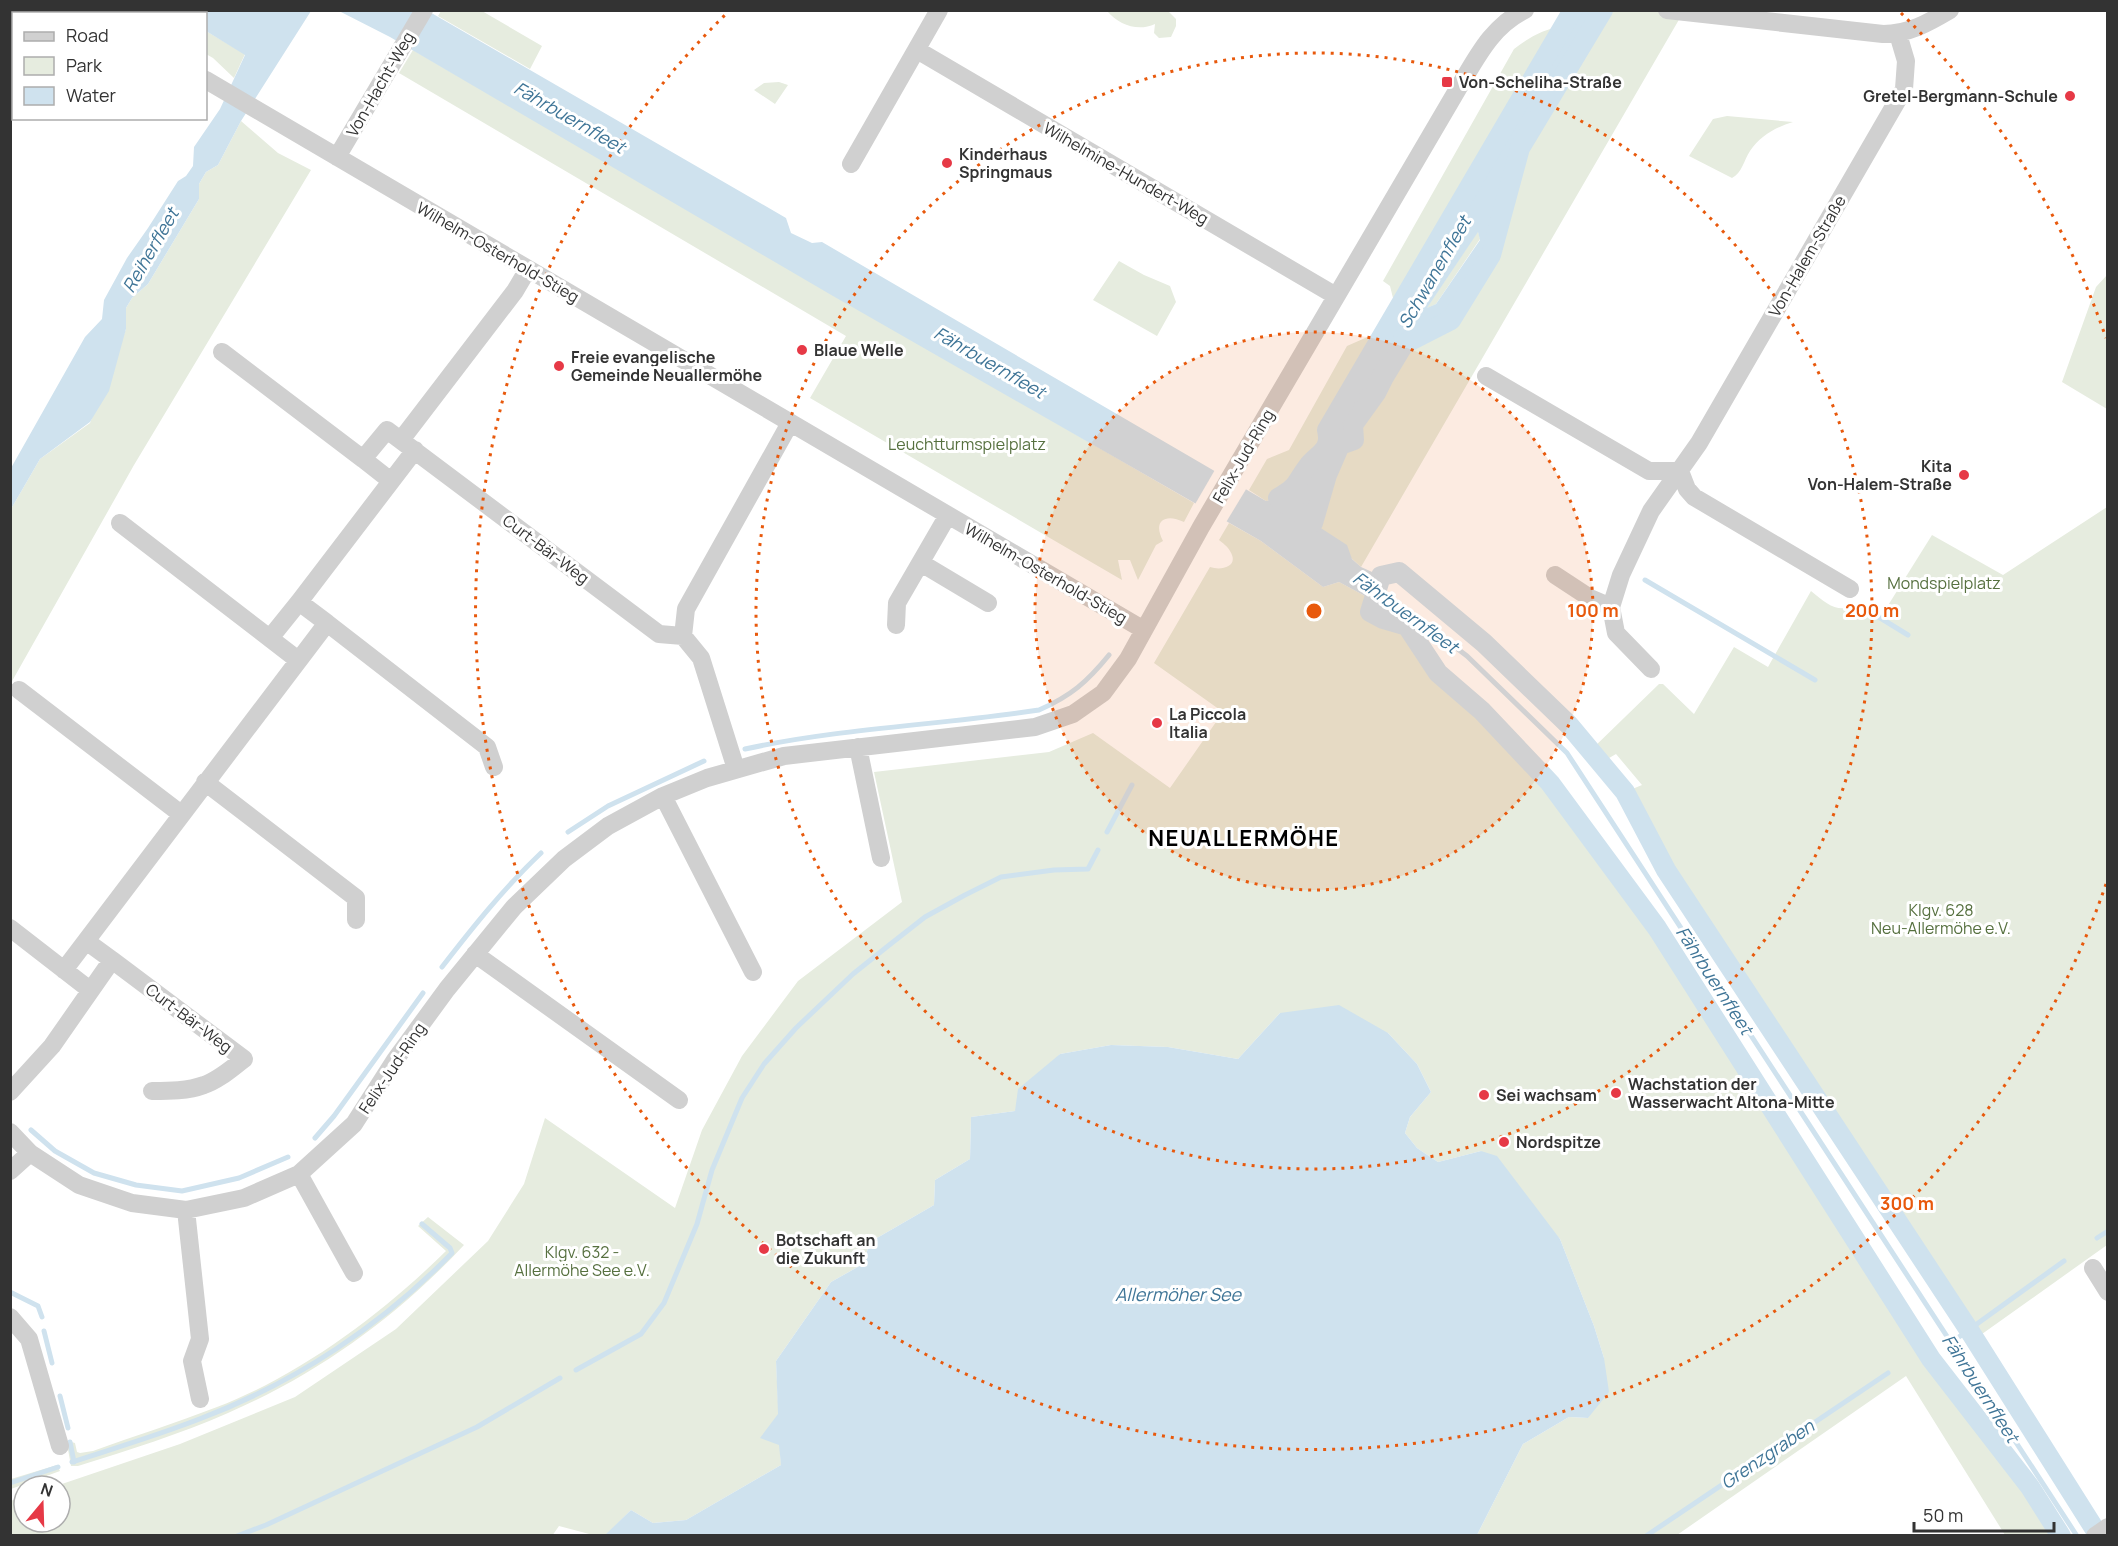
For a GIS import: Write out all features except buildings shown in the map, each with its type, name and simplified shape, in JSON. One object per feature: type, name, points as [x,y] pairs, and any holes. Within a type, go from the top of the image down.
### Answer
[{"type":"street","name":"Von-Hacht-Weg","points":[[337,157],[424,10]]},
{"type":"street","points":[[851,164],[939,10]]},
{"type":"street","name":"Felix-Jud-Ring","points":[[10,1132],[30,1153],[79,1185],[132,1203],[186,1209],[244,1198],[299,1174],[354,1124],[395,1060],[475,954],[514,907],[564,860],[608,826],[663,796],[736,768],[784,756],[1035,728],[1073,714],[1103,693],[1128,659],[1201,527],[1491,36],[1496,17],[1525,10]]},
{"type":"street","points":[[1667,10],[1898,34],[1919,28],[1950,10]]},
{"type":"street","name":"Von-Halem-Straße","points":[[1611,607],[1621,575],[1651,511],[1699,443],[1904,88],[1906,61],[1898,34]]},
{"type":"street","name":"Wilhelmine-Hundert-Weg","points":[[917,50],[1336,296]]},
{"type":"street","name":"Wilhelm-Osterhold-Stieg","points":[[211,84],[1144,630]]},
{"type":"street","points":[[270,638],[391,481],[408,445],[528,269]]},
{"type":"street","points":[[222,352],[391,481]]},
{"type":"street","points":[[1486,376],[1649,471],[1680,471],[1687,489],[1694,497],[1850,589]]},
{"type":"street","points":[[736,768],[700,658],[683,636],[686,609],[790,423]]},
{"type":"street","points":[[363,459],[387,430],[408,445]]},
{"type":"street","name":"Curt-Bär-Weg","points":[[408,445],[659,634],[683,636]]},
{"type":"street","name":"Wilhelm-Osterhold-Stieg","points":[[896,625],[897,603],[948,515]]},
{"type":"street","points":[[120,523],[298,660]]},
{"type":"street","points":[[921,563],[988,603]]},
{"type":"street","points":[[1555,575],[1590,598],[1611,607],[1616,633],[1651,669]]},
{"type":"street","points":[[299,602],[487,747],[494,767]]},
{"type":"street","points":[[64,970],[327,623]]},
{"type":"street","points":[[19,690],[181,814]]},
{"type":"street","points":[[858,747],[881,858]]},
{"type":"street","points":[[205,782],[356,898],[356,920]]},
{"type":"street","points":[[663,796],[753,972]]},
{"type":"street","points":[[10,928],[90,990]]},
{"type":"street","name":"Curt-Bär-Weg","points":[[86,941],[244,1059],[205,1085],[152,1092]]},
{"type":"street","points":[[475,954],[679,1100]]},
{"type":"street","points":[[10,1092],[52,1046],[111,960]]},
{"type":"street","points":[[10,1171],[30,1153]]},
{"type":"street","points":[[299,1174],[354,1273]]},
{"type":"street","points":[[186,1209],[200,1339],[192,1362],[200,1399]]},
{"type":"street","points":[[2093,1268],[2108,1292]]},
{"type":"street","points":[[10,1317],[29,1339],[60,1446]]},
{"type":"street","points":[[2095,1536],[2108,1527]]},
{"type":"green space","points":[[441,11],[482,11],[542,46],[530,69],[438,16]]},
{"type":"green space","points":[[1107,11],[1168,11],[1176,19],[1176,26],[1171,37],[1159,38],[1154,33],[1155,24],[1142,27],[1129,26],[1117,20]]},
{"type":"green space","points":[[1603,11],[1684,11],[1361,567],[1313,523],[1327,475],[1340,445],[1354,440],[1353,425],[1376,393],[1404,344],[1451,320],[1491,255],[1520,148]]},
{"type":"green space","points":[[1564,26],[1401,302],[1393,298],[1390,286],[1383,281],[1514,49],[1537,34]]},
{"type":"green space","points":[[207,32],[245,54],[234,78],[207,55]]},
{"type":"green space","name":"Leuchtturmspielplatz","points":[[413,50],[1194,503],[1184,522],[1172,518],[1160,523],[1160,534],[1163,541],[1156,545],[1138,580],[1130,560],[1118,560],[1122,580],[810,398],[846,336],[399,73]]},
{"type":"green space","points":[[779,82],[788,85],[775,104],[754,90],[764,83]]},
{"type":"green space","points":[[1727,116],[1793,122],[1775,129],[1759,141],[1750,151],[1738,173],[1732,178],[1689,156],[1713,119]]},
{"type":"green space","points":[[241,121],[278,153],[311,170],[134,465],[11,683],[11,509],[40,459],[90,423],[126,329],[126,308],[132,298],[148,284],[199,199],[199,184],[206,172],[218,165]]},
{"type":"green space","points":[[1478,231],[1480,239],[1436,304],[1426,309]]},
{"type":"green space","points":[[1119,261],[1170,286],[1176,302],[1157,336],[1093,300]]},
{"type":"green space","points":[[2107,275],[2107,409],[2062,382],[2096,287]]},
{"type":"green space","points":[[1372,335],[1380,339],[1327,430],[1328,442],[1324,451],[1308,465],[1292,488],[1283,496],[1266,501],[1249,490],[1267,459],[1289,450],[1347,346]]},
{"type":"green space","points":[[2107,507],[2107,1245],[1975,1339],[1666,870],[1625,792],[1642,785],[1616,754],[1604,761],[1599,761],[1590,751],[1659,684],[1663,684],[1694,714],[1734,647],[1768,667],[1811,591],[1834,607],[1852,607],[1859,603],[1882,615],[1932,535],[2003,575]]},
{"type":"green space","name":"Klgv. 632 - Allermöhe See e.V.","points":[[1229,523],[1261,541],[1323,587],[1339,582],[1365,596],[1370,612],[1383,619],[1407,626],[1438,673],[1482,711],[1550,783],[1657,928],[1931,1359],[2030,1487],[2058,1530],[2050,1535],[2005,1535],[1906,1376],[1677,1535],[1477,1535],[1523,1444],[1569,1417],[1588,1418],[1604,1358],[1594,1326],[1560,1239],[1481,1151],[1438,1162],[1417,1148],[1405,1133],[1410,1117],[1431,1092],[1417,1064],[1388,1033],[1280,1013],[1238,1059],[1168,1047],[1111,1045],[1060,1054],[1015,1111],[971,1117],[970,1159],[935,1180],[934,1205],[870,1242],[863,1264],[831,1282],[776,1361],[781,1465],[686,1520],[653,1523],[631,1510],[605,1536],[559,1526],[552,1536],[11,1536],[10,1501],[12,1500],[12,1534],[72,1534],[72,1481],[180,1444],[295,1397],[396,1329],[488,1241],[524,1184],[545,1118],[675,1208],[702,1130],[742,1056],[798,981],[902,902],[874,772],[1049,752],[1093,733],[1170,788],[1223,712],[1154,663],[1210,567],[1224,568],[1233,561],[1230,551],[1219,540]]},
{"type":"green space","points":[[428,1217],[464,1245],[412,1296],[355,1341],[294,1380],[228,1413],[154,1441],[78,1466],[71,1466],[68,1441],[75,1443],[77,1452],[93,1451],[202,1413],[279,1378],[339,1340],[395,1297],[446,1251],[418,1226]]},
{"type":"green space","points":[[57,1465],[60,1471],[52,1474],[27,1474]]},
{"type":"water","name":"Reiherfleet","points":[[171,11],[311,11],[241,121],[218,165],[206,172],[199,184],[199,199],[148,284],[132,298],[126,308],[126,329],[109,391],[90,422],[40,459],[11,509],[11,468],[85,337],[102,319],[104,300],[127,258],[178,181],[186,176],[193,166],[194,147],[220,109],[245,55],[207,32],[207,12]]},
{"type":"water","name":"Schwanenfleet","points":[[339,11],[428,11],[786,218],[791,233],[812,243],[822,242],[1266,501],[1276,499],[1288,492],[1308,465],[1326,447],[1327,430],[1573,11],[1603,11],[1520,148],[1491,255],[1451,320],[1404,344],[1376,393],[1353,425],[1354,440],[1340,445],[1327,475],[1313,523],[1347,545],[1352,559],[1361,567],[1381,576],[1370,612],[1365,596],[1339,582],[1323,587],[1261,541],[833,296],[390,37]],"holes":[[[1478,232],[1480,240],[1436,304],[1427,308]]]},
{"type":"water","name":"Allermöher See","points":[[1339,1005],[1388,1033],[1417,1064],[1431,1092],[1410,1117],[1405,1133],[1417,1148],[1438,1162],[1481,1151],[1497,1156],[1560,1239],[1604,1358],[1609,1392],[1588,1418],[1569,1417],[1523,1444],[1477,1535],[605,1535],[631,1510],[653,1523],[686,1520],[781,1465],[779,1445],[760,1438],[778,1414],[776,1361],[831,1282],[863,1264],[870,1242],[934,1205],[935,1180],[970,1159],[971,1117],[1015,1111],[1018,1089],[1060,1054],[1111,1045],[1168,1047],[1238,1059],[1280,1013]]},
{"type":"pier","points":[[1216,468],[1248,486],[1225,524],[1194,506]]},
{"type":"waterway","name":"Schwanenfleet","points":[[1573,10],[1327,430],[1326,447],[1293,487],[1278,498],[1313,523],[1327,475],[1340,445],[1354,440],[1353,425],[1376,393],[1404,344],[1451,320],[1491,255],[1520,148],[1603,10]]},
{"type":"waterway","points":[[2061,1536],[2030,1487],[1931,1359],[1657,928],[1550,783],[1482,711],[1438,673],[1407,626],[1383,619],[1370,612],[1381,576],[1399,572],[1484,643],[1569,725],[1625,792],[1666,870],[1969,1330],[2099,1536]]},
{"type":"waterway","points":[[1645,580],[1815,680]]},
{"type":"waterway","name":"Fährbuernfleet","points":[[1373,585],[1467,656],[1567,753],[2077,1536]]},
{"type":"waterway","points":[[1859,605],[1908,635]]},
{"type":"waterway","points":[[745,749],[854,731],[1039,710],[1078,687],[1109,655]]},
{"type":"waterway","points":[[568,832],[608,806],[704,761]]},
{"type":"waterway","points":[[1107,832],[1132,785]]},
{"type":"waterway","points":[[576,1370],[641,1334],[664,1303],[697,1224],[712,1170],[742,1098],[764,1064],[796,1028],[853,974],[925,917],[1001,877],[1054,870],[1088,869],[1098,850]]},
{"type":"waterway","points":[[442,967],[502,894],[541,853]]},
{"type":"waterway","points":[[315,1138],[334,1116],[423,993]]},
{"type":"waterway","points":[[31,1130],[55,1151],[94,1173],[136,1185],[182,1191],[239,1178],[288,1157]]},
{"type":"waterway","points":[[72,1462],[170,1430],[237,1404],[304,1369],[336,1349],[397,1304],[452,1253],[450,1248],[422,1224]]},
{"type":"waterway","name":"Grenzgraben","points":[[2097,1238],[2108,1231]]},
{"type":"waterway","name":"Grenzgraben","points":[[1952,1342],[2064,1261]]},
{"type":"waterway","points":[[10,1292],[38,1306],[42,1317]]},
{"type":"waterway","points":[[44,1331],[52,1363]]},
{"type":"waterway","name":"Grenzgraben","points":[[1646,1536],[1888,1373]]},
{"type":"waterway","points":[[237,1536],[266,1525],[477,1427],[560,1378]]},
{"type":"waterway","points":[[60,1396],[68,1428]]},
{"type":"waterway","points":[[70,1442],[74,1462]]},
{"type":"waterway","points":[[10,1483],[58,1467]]},
{"type":"place","name":"Von-Scheliha-Straße","points":[[1447,82]]},
{"type":"place","name":"Gretel-Bergmann-Schule","points":[[2070,96]]},
{"type":"place","name":"Kinderhaus Springmaus","points":[[947,163]]},
{"type":"place","name":"Blaue Welle","points":[[802,350]]},
{"type":"place","name":"Freie evangelische Gemeinde Neuallermöhe","points":[[559,366]]},
{"type":"place","name":"Kita Von-Halem-Straße","points":[[1964,475]]},
{"type":"place","name":"La Piccola Italia","points":[[1157,723]]},
{"type":"place","name":"Wachstation der Wasserwacht Altona-Mitte","points":[[1616,1093]]},
{"type":"place","name":"Sei wachsam","points":[[1484,1095]]},
{"type":"place","name":"Nordspitze","points":[[1504,1142]]},
{"type":"place","name":"Botschaft an die Zukunft","points":[[764,1249]]},
{"type":"district","name":"NEUALLERMÖHE","points":[[1244,838]]},
{"type":"park label","name":"Mondspielplatz","points":[[1944,583]]},
{"type":"park label","name":"Klgv. 628 Neu-Allermöhe e.V.","points":[[1941,919]]}]
